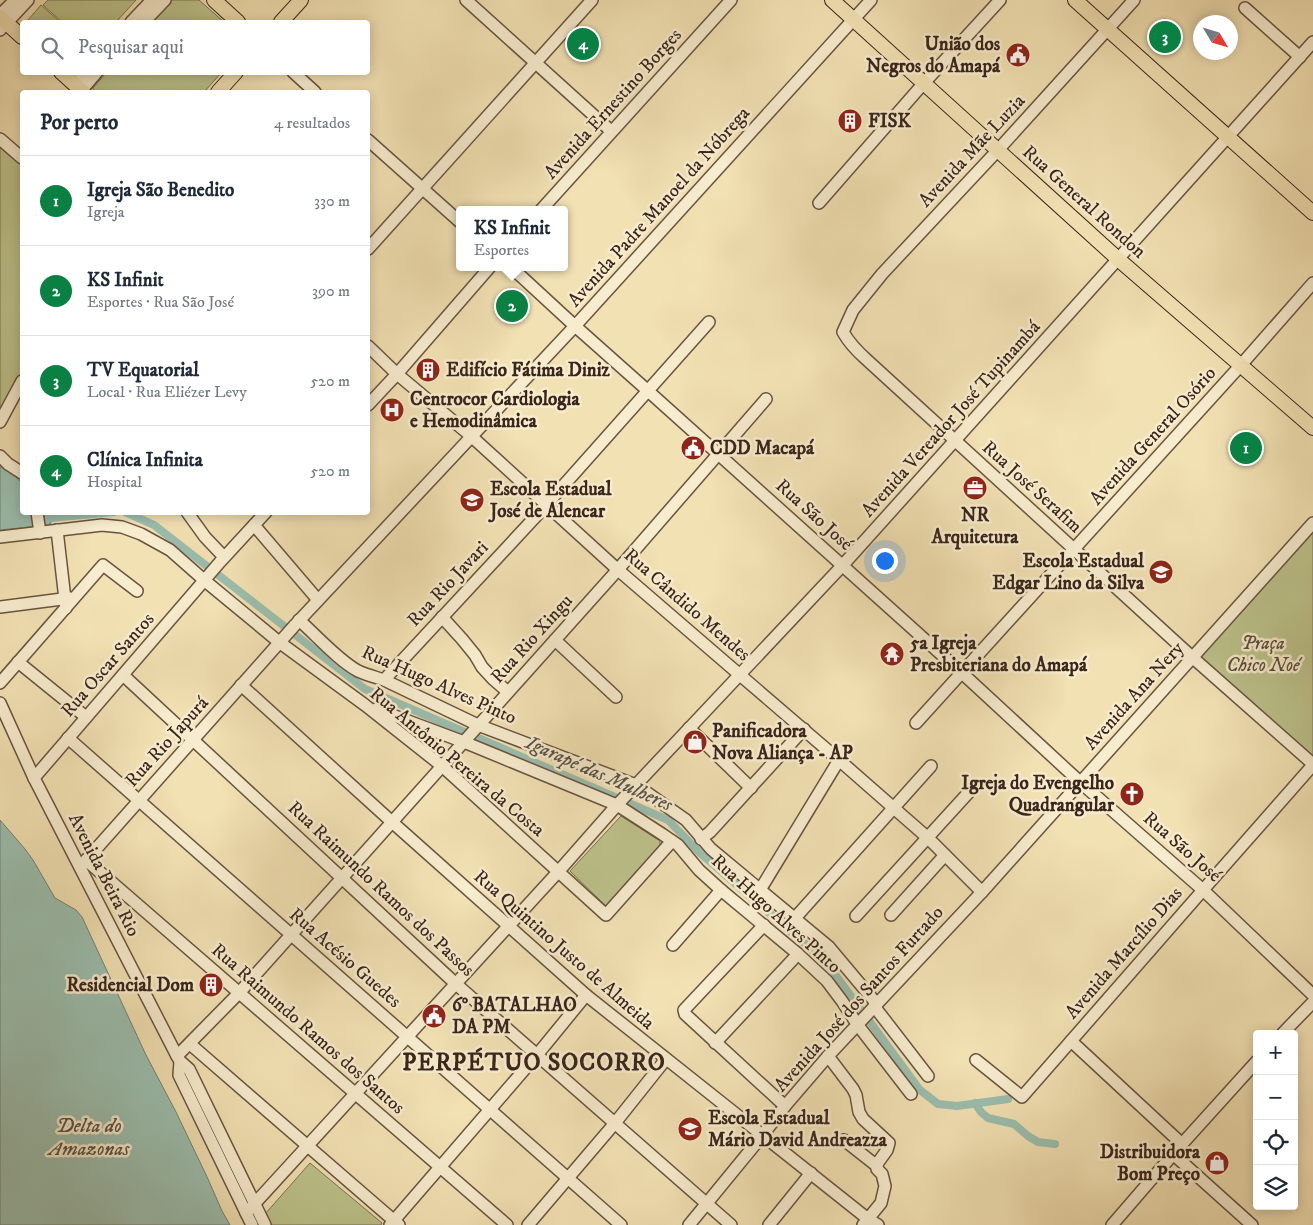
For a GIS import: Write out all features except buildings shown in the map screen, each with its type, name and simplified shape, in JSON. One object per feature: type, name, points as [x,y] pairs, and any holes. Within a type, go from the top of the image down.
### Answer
[{"type":"main road","points":[[214,0],[236,20]]},
{"type":"main road","points":[[283,20],[301,0]]},
{"type":"main road","name":"Rua General Rondon","points":[[832,0],[1118,259],[1313,428]]},
{"type":"main road","points":[[1075,0],[1313,214]]},
{"type":"main road","points":[[2,22],[20,36]]},
{"type":"main road","points":[[64,75],[79,89]]},
{"type":"main road","points":[[220,90],[233,75]]},
{"type":"street","points":[[2,22],[15,0]]},
{"type":"street","points":[[2,22],[28,0]]},
{"type":"street","points":[[133,20],[152,0]]},
{"type":"street","points":[[146,20],[165,0]]},
{"type":"street","points":[[466,0],[612,131]]},
{"type":"street","points":[[370,247],[592,0]]},
{"type":"street","name":"Avenida Ernestino Borges","points":[[545,206],[731,0]]},
{"type":"street","name":"Avenida Padre Manoel da Nóbrega","points":[[471,436],[575,326],[871,0]]},
{"type":"street","points":[[819,204],[923,84],[1000,0]]},
{"type":"street","name":"Avenida Mãe Luzia","points":[[843,332],[853,310],[876,280],[998,150],[1134,0]]},
{"type":"street","points":[[1245,8],[1300,57]]},
{"type":"street","name":"Avenida Vereador José Tupinambá","points":[[246,1213],[619,803],[842,566],[1313,42]]},
{"type":"street","points":[[79,89],[85,75]]},
{"type":"street","points":[[79,89],[94,75]]},
{"type":"street","points":[[296,75],[313,90]]},
{"type":"street","points":[[0,139],[20,156]]},
{"type":"street","points":[[370,142],[456,219]]},
{"type":"street","points":[[370,403],[487,271]]},
{"type":"street","name":"Rua São José","points":[[515,271],[962,673],[1080,782],[1203,890],[1313,995]]},
{"type":"street","name":"Avenida General Osório","points":[[916,723],[1242,365],[1313,283]]},
{"type":"street","name":"Rua Rio Javari","points":[[384,680],[542,509],[709,322]]},
{"type":"street","name":"Rua José Serafim","points":[[843,332],[856,350],[1313,765]]},
{"type":"street","name":"Rua Cândido Mendes","points":[[370,348],[397,374],[471,436],[542,509],[840,760],[928,838],[982,892]]},
{"type":"street","points":[[0,422],[20,385]]},
{"type":"street","points":[[616,571],[766,399]]},
{"type":"street","points":[[297,622],[471,436]]},
{"type":"street","points":[[4,460],[20,471]]},
{"type":"street","points":[[189,515],[222,559],[263,515]]},
{"type":"street","name":"Rua Antônio Pereira da Costa","points":[[0,537],[38,523],[57,530],[102,525],[122,527],[141,534],[170,550],[280,641],[442,766],[606,915],[672,841]]},
{"type":"street","name":"Avenida Ana Nery","points":[[982,892],[1313,523]]},
{"type":"street","points":[[254,525],[318,600]]},
{"type":"street","points":[[57,530],[68,601]]},
{"type":"street","name":"Rua Oscar Santos","points":[[34,778],[222,559]]},
{"type":"street","points":[[0,683],[68,601],[103,565],[137,591]]},
{"type":"street","name":"Rua Rio Xingu","points":[[477,726],[616,571]]},
{"type":"street","points":[[0,607],[68,601]]},
{"type":"street","points":[[442,617],[462,638],[482,667],[508,692]]},
{"type":"street","name":"Rua Rio Japurá","points":[[83,863],[297,622]]},
{"type":"street","name":"Rua Hugo Alves Pinto","points":[[297,622],[357,670],[384,680],[477,726],[634,787],[686,820],[711,849],[829,948],[928,1076]]},
{"type":"street","points":[[554,640],[616,697]]},
{"type":"street","points":[[18,662],[86,717]]},
{"type":"street","name":"Rua Raimundo Ramos dos Passos","points":[[122,675],[456,984],[731,1225]]},
{"type":"street","name":"Rua Quintino Justo de Almeida","points":[[241,685],[586,995],[811,1173],[870,1223]]},
{"type":"street","name":"Avenida Beira Rio","points":[[0,703],[34,778],[83,863],[179,1058],[189,1069],[266,1225]]},
{"type":"street","name":"Rua Hugo Alves Pinto","points":[[365,705],[466,739],[619,803],[678,845],[699,870],[827,981],[911,1094]]},
{"type":"street","points":[[179,1058],[477,726]]},
{"type":"street","points":[[689,728],[751,788]]},
{"type":"street","points":[[701,839],[710,832],[804,729]]},
{"type":"street","name":"Rua Acésio Guedes","points":[[68,738],[621,1225]]},
{"type":"street","points":[[760,890],[840,760]]},
{"type":"street","name":"Avenida Marcílio Dias","points":[[976,1060],[1022,1097],[1313,765]]},
{"type":"street","points":[[795,918],[931,766]]},
{"type":"street","points":[[856,916],[970,791]]},
{"type":"street","points":[[891,916],[945,855]]},
{"type":"street","name":"Rua Raimundo Ramos dos Santos","points":[[83,863],[239,993],[507,1225]]},
{"type":"street","points":[[673,945],[721,890]]},
{"type":"street","name":"Avenida José dos Santos Furtado","points":[[689,1225],[828,1056],[982,892]]},
{"type":"street","points":[[764,925],[684,1012],[715,1043],[785,1106]]},
{"type":"street","points":[[715,1043],[798,954]]},
{"type":"street","points":[[190,1044],[394,1224],[586,995]]},
{"type":"street","points":[[1286,1030],[1313,1002]]},
{"type":"street","points":[[1071,1041],[1182,1144]]},
{"type":"street","points":[[828,1056],[853,1089],[863,1119],[889,1143],[877,1166]]},
{"type":"street","name":"Avenida Beira Rio","points":[[179,1058],[179,1075],[252,1225]]},
{"type":"street","points":[[528,1225],[615,1123],[666,1059]]},
{"type":"street","points":[[1112,1225],[1253,1065]]},
{"type":"street","points":[[844,1140],[877,1166],[877,1169],[882,1174],[885,1186],[881,1204],[870,1223]]},
{"type":"street","points":[[1173,1154],[1252,1225]]},
{"type":"street","points":[[769,1225],[811,1173]]},
{"type":"green space","points":[[48,0],[136,0],[118,20],[60,20],[43,5]]},
{"type":"green space","points":[[172,0],[199,0],[222,20],[153,20]]},
{"type":"green space","points":[[41,5],[58,20],[28,20]]},
{"type":"green space","points":[[104,75],[219,75],[206,90],[93,90]]},
{"type":"green space","points":[[0,146],[20,163],[20,387],[0,423]]},
{"type":"green space","name":"Praça Chico Noé","points":[[1313,523],[1313,769],[1192,657]]},
{"type":"green space","points":[[621,816],[660,841],[660,852],[609,909],[570,871]]},
{"type":"green space","points":[[310,1163],[382,1223],[381,1225],[269,1225],[265,1214]]},
{"type":"water","points":[[0,462],[20,481],[20,515],[50,515],[51,523],[48,525],[0,530]]},
{"type":"water","name":"Delta do Amazonas","points":[[0,820],[33,860],[55,898],[76,910],[82,917],[146,1055],[176,1112],[230,1225],[0,1225]]},
{"type":"waterway","name":"Igarapé das Mulheres","points":[[51,518],[82,515]]},
{"type":"waterway","name":"Igarapé das Mulheres","points":[[132,515],[154,525],[365,689],[668,820],[700,853],[826,962],[920,1090],[938,1104],[957,1106],[1008,1099]]},
{"type":"waterway","points":[[975,1103],[988,1118],[1014,1124],[1038,1142],[1055,1144]]},
{"type":"place","name":"TV Equatorial","points":[[1165,37]]},
{"type":"place","name":"Clínica Infinita","points":[[583,44]]},
{"type":"place","name":"União dos Negros do Amapá","points":[[1018,55]]},
{"type":"place","name":"FISK","points":[[850,121]]},
{"type":"place","name":"KS Infinit","points":[[512,306]]},
{"type":"place","name":"Edifício Fátima Diniz","points":[[428,370]]},
{"type":"place","name":"Centrocor Cardiologia e Hemodinâmica","points":[[392,410]]},
{"type":"place","name":"CDD Macapá","points":[[693,448]]},
{"type":"place","name":"Igreja São Benedito","points":[[1246,448]]},
{"type":"place","name":"NR Arquitetura","points":[[975,488]]},
{"type":"place","name":"Escola Estadual José de Alencar","points":[[472,500]]},
{"type":"place","name":"Escola Estadual Edgar Lino da Silva","points":[[1161,572]]},
{"type":"place","name":"5a Igreja Presbiteriana do Amapá","points":[[892,654]]},
{"type":"place","name":"Panificadora Nova Aliança - AP","points":[[695,742]]},
{"type":"place","name":"Igreja do Evengelho Quadrangular","points":[[1132,794]]},
{"type":"place","name":"Residencial Dom","points":[[211,985]]},
{"type":"place","name":"6° BATALHAO DA PM","points":[[434,1016]]},
{"type":"place","name":"Escola Estadual Mário David Andreazza","points":[[690,1129]]},
{"type":"place","name":"Distribuidora Bom Preço","points":[[1217,1163]]},
{"type":"district","name":"PERPÉTUO SOCORRO","points":[[534,1063]]}]
